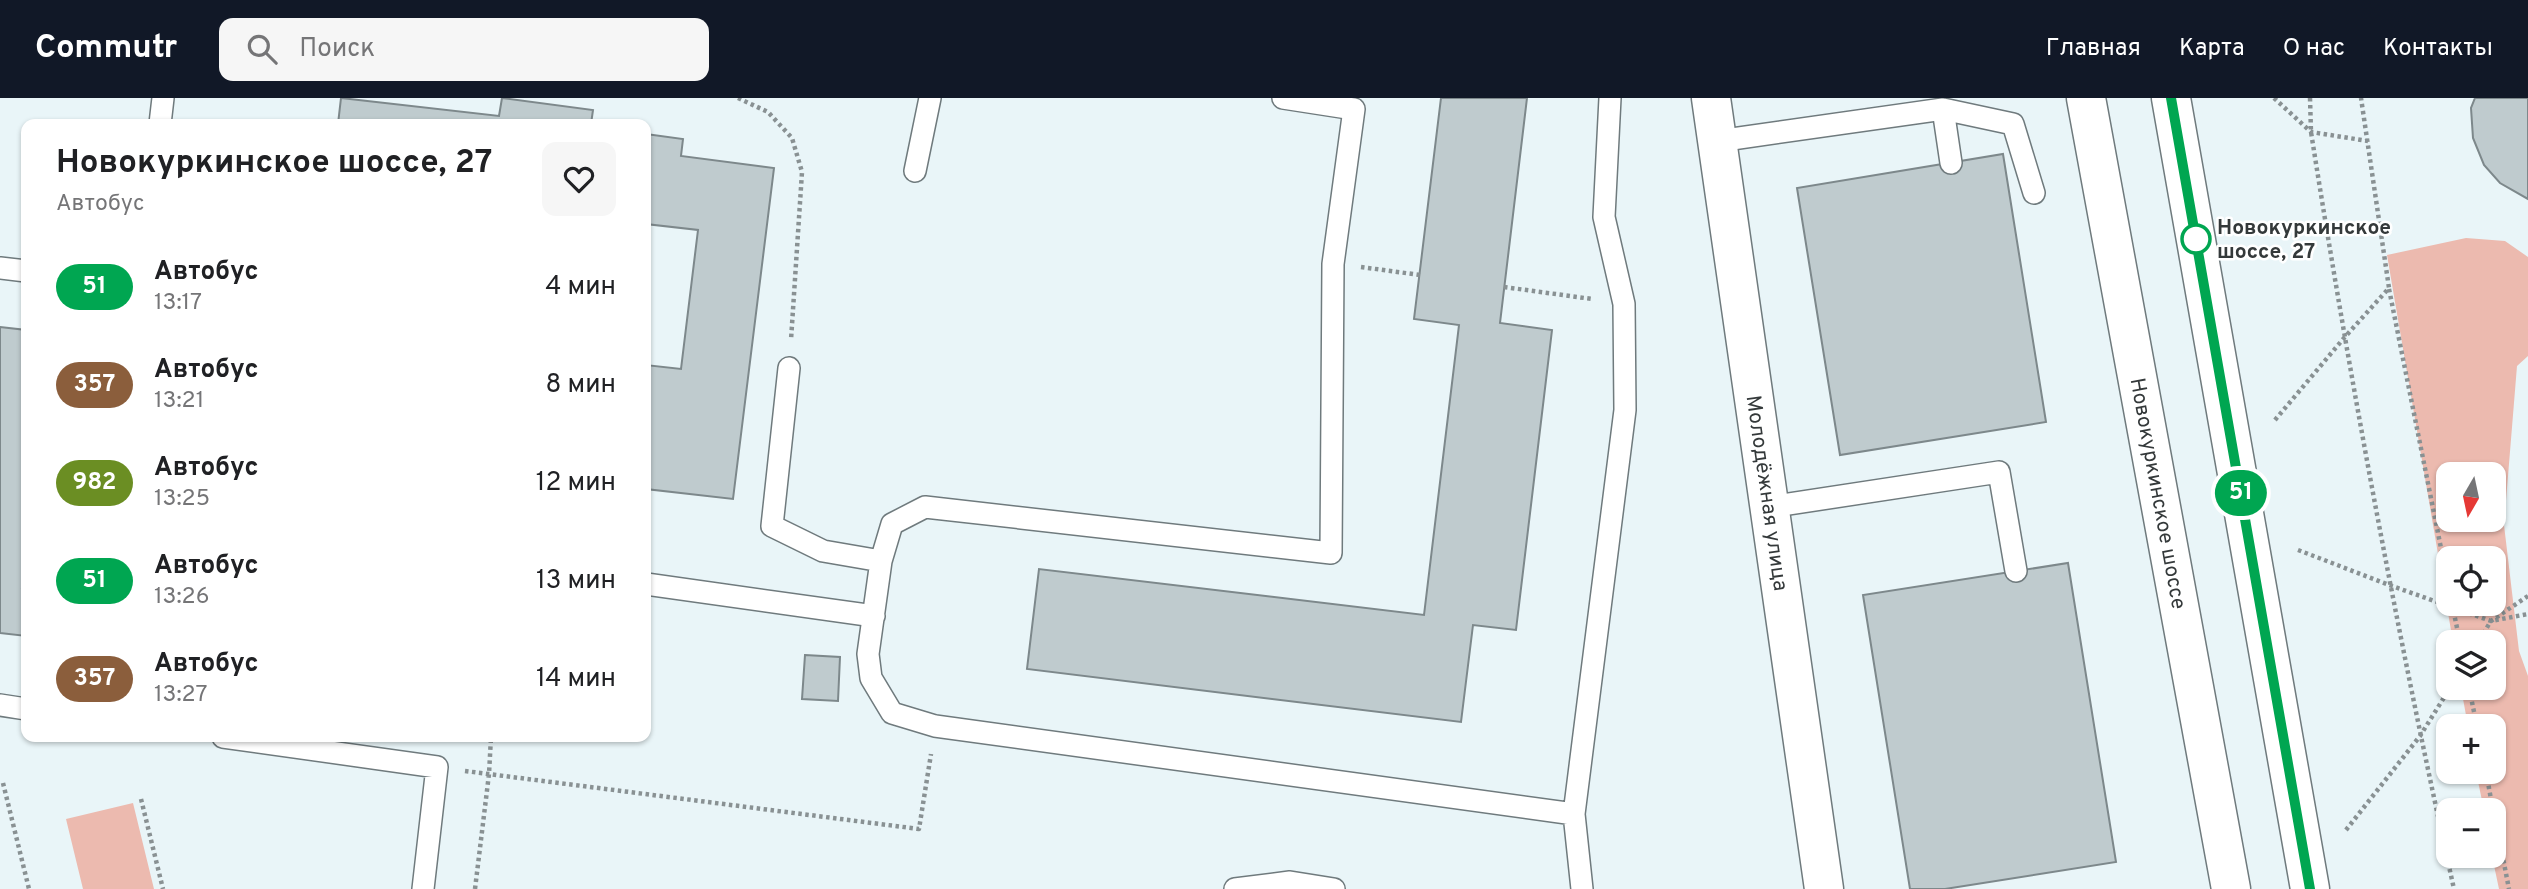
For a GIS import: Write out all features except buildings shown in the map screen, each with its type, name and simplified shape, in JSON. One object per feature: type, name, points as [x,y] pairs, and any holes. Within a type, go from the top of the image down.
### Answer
[{"type":"main road","name":"Молодёжная улица","points":[[1711,98],[1824,889]]},
{"type":"main road","name":"Новокуркинское шоссе","points":[[2086,98],[2231,889]]},
{"type":"main road","points":[[2171,98],[2309,889]]},
{"type":"lane","points":[[161,119],[163,98]]},
{"type":"lane","points":[[915,171],[930,98]]},
{"type":"lane","points":[[1283,98],[1354,109],[1334,264],[1331,553],[925,508],[892,524],[881,561],[868,654],[871,678],[892,713],[935,726],[1574,814]]},
{"type":"lane","points":[[1582,889],[1574,814],[1625,410],[1624,304],[1604,217],[1610,98]]},
{"type":"lane","points":[[1718,141],[1944,109],[2013,124],[2034,193]]},
{"type":"lane","points":[[1944,109],[1951,163]]},
{"type":"lane","points":[[0,268],[21,270]]},
{"type":"lane","points":[[789,368],[772,526],[823,551],[881,561]]},
{"type":"lane","points":[[1769,507],[1999,472],[2016,571]]},
{"type":"lane","points":[[651,585],[874,616]]},
{"type":"lane","points":[[0,705],[21,708]]},
{"type":"lane","points":[[259,742],[437,767],[423,889]]},
{"type":"lane","points":[[1235,889],[1290,882],[1334,889]]},
{"type":"path","points":[[738,98],[768,112],[792,138],[802,172],[789,368]]},
{"type":"path","points":[[2274,98],[2311,132],[2368,141]]},
{"type":"path","points":[[2310,98],[2311,132],[2344,338],[2420,736],[2454,889]]},
{"type":"path","points":[[2361,98],[2389,288],[2441,546]]},
{"type":"path","points":[[1334,264],[1420,275]]},
{"type":"path","points":[[1504,287],[1624,304]]},
{"type":"path","points":[[2275,420],[2389,288]]},
{"type":"path","points":[[2298,550],[2436,600]]},
{"type":"path","points":[[2485,630],[2491,621],[2528,596]]},
{"type":"path","points":[[2478,616],[2491,621],[2528,614]]},
{"type":"path","points":[[2346,830],[2420,736],[2442,700]]},
{"type":"path","points":[[437,767],[919,829],[935,726]]},
{"type":"path","points":[[475,889],[491,742]]},
{"type":"path","points":[[3,783],[29,889]]},
{"type":"path","points":[[141,799],[163,889]]},
{"type":"path","points":[[2505,868],[2509,889]]},
{"type":"shaded area","points":[[2466,238],[2505,241],[2528,257],[2528,356],[2517,366],[2506,501],[2506,462],[2436,462],[2436,532],[2505,532],[2519,651],[2528,676],[2528,889],[2499,889],[2495,868],[2506,868],[2506,798],[2481,798],[2479,784],[2506,784],[2506,714],[2466,714],[2463,700],[2506,700],[2506,630],[2451,630],[2449,616],[2506,616],[2506,546],[2437,546],[2387,255]]},
{"type":"shaded area","points":[[133,803],[154,889],[83,889],[66,819]]},
{"type":"bus line","name":"51","points":[[2171,98],[2310,889]]},
{"type":"place","name":"Новокуркинское шоссе, 27","points":[[2196,239]]}]
